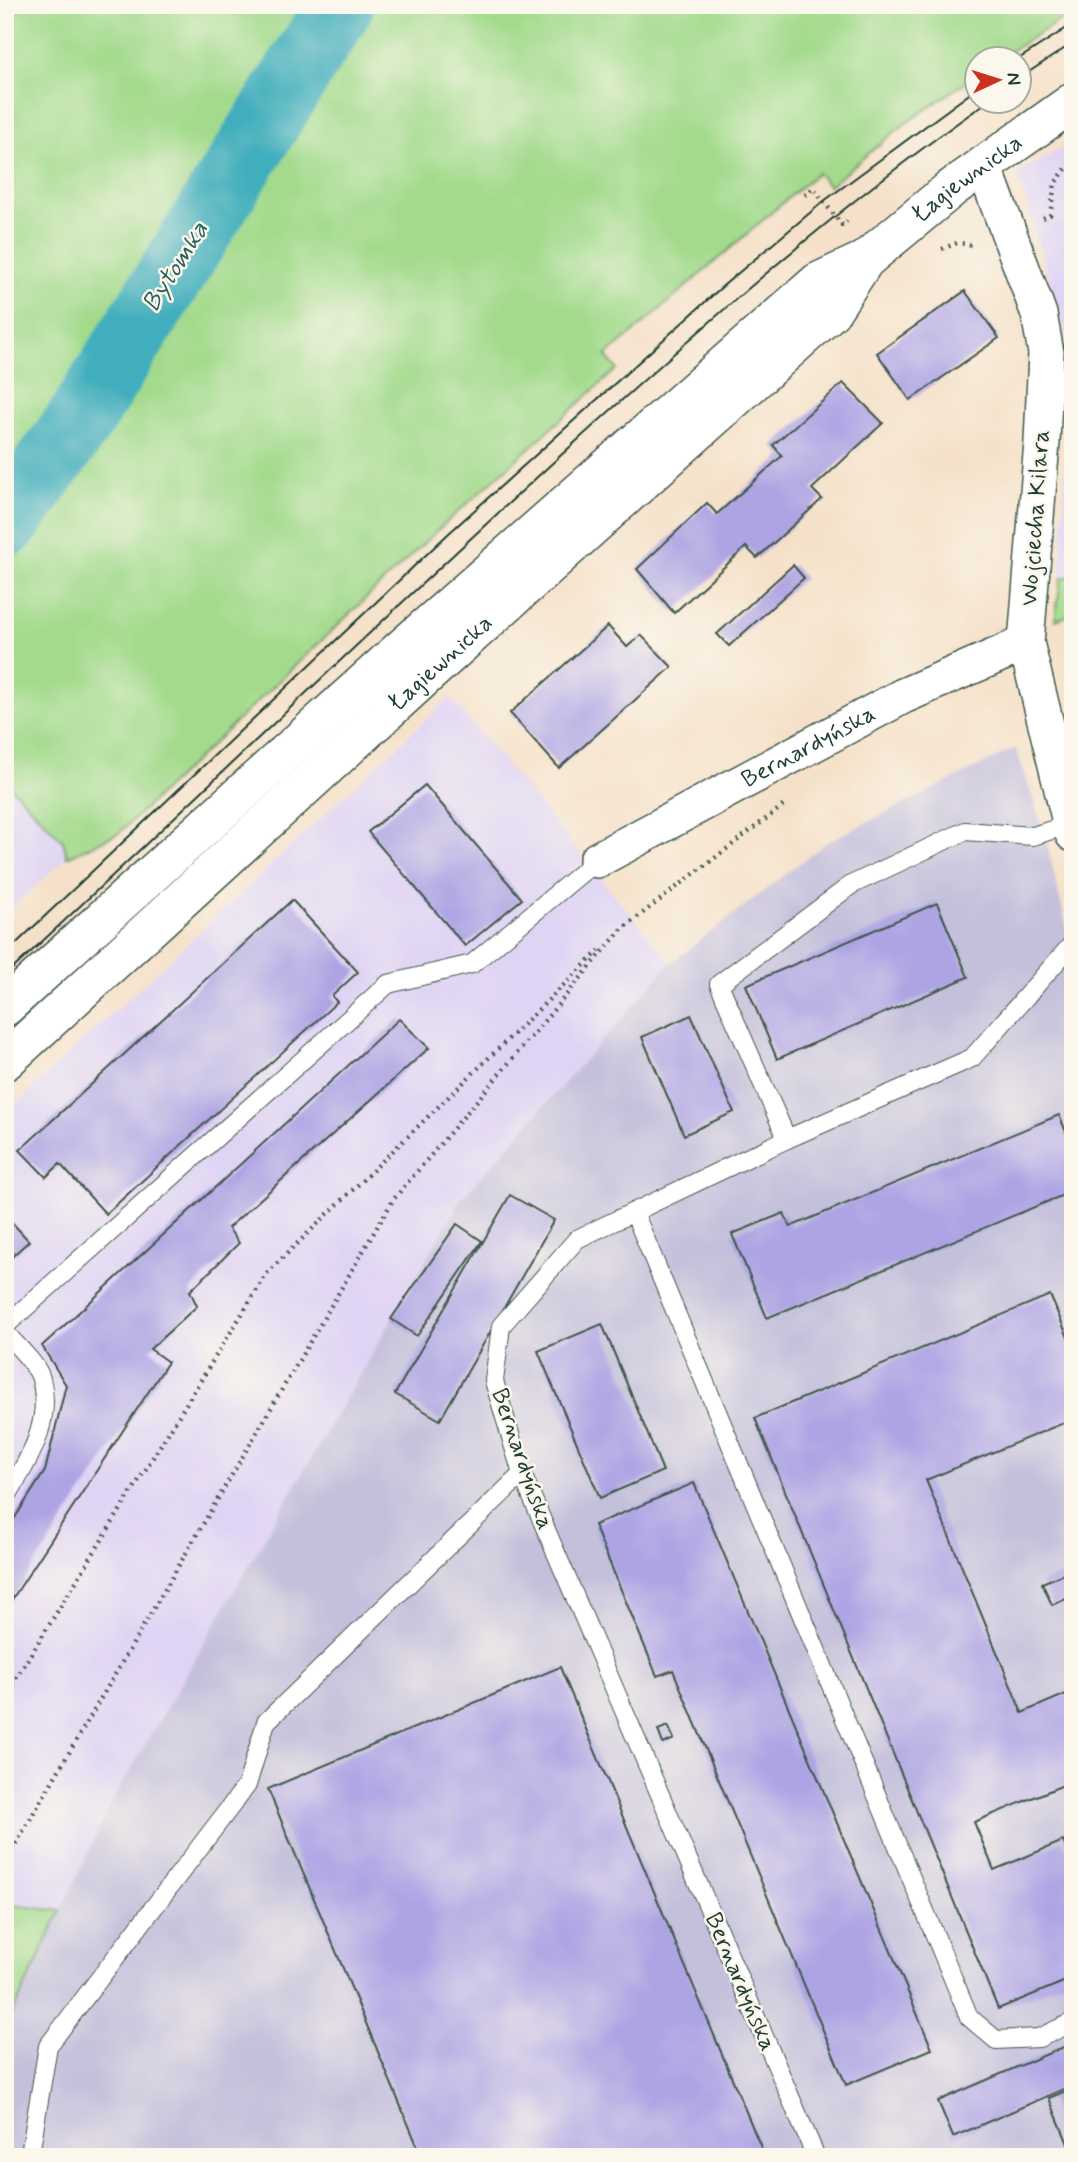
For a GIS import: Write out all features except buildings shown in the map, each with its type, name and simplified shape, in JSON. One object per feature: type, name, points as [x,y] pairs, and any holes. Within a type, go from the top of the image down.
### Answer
[{"type":"main road","name":"Łagiewnicka","points":[[5,1007],[402,648],[818,282],[865,260],[983,164],[1073,102]]},
{"type":"main road","name":"Łagiewnicka","points":[[5,1061],[427,675],[831,312],[865,260]]},
{"type":"street","name":"Wojciecha Kilara","points":[[983,164],[1039,314],[1046,353],[1042,442],[1026,643],[1072,829]]},
{"type":"street","name":"Bernardyńska","points":[[597,860],[903,696],[1026,643]]},
{"type":"lane","points":[[787,1139],[719,984],[851,885],[965,831],[1034,836],[1072,829]]},
{"type":"lane","points":[[5,1326],[388,984],[472,964],[597,860]]},
{"type":"lane","name":"Bernardyńska","points":[[816,2157],[522,1474],[494,1381],[501,1326],[577,1239],[787,1139],[972,1058],[1073,943]]},
{"type":"lane","points":[[634,1212],[969,2017],[996,2040],[1039,2038],[1073,2022]]},
{"type":"lane","points":[[5,1332],[41,1377],[44,1421],[23,1470],[5,1499]]},
{"type":"lane","points":[[29,2154],[48,2046],[247,1785],[266,1722],[522,1474]]},
{"type":"path","points":[[1039,219],[1050,215],[1055,183],[1073,160]]},
{"type":"path","points":[[805,195],[813,188],[842,225],[851,218]]},
{"type":"path","points":[[5,1696],[268,1272],[622,929],[793,798]]},
{"type":"path","points":[[5,1862],[393,1200],[622,929]]},
{"type":"shaded area","points":[[1073,143],[1073,614],[1055,620],[1061,578],[1069,345],[1017,172]]},
{"type":"shaded area","points":[[450,697],[671,963],[462,1198],[61,1911],[5,1904],[5,1114]]},
{"type":"shaded area","points":[[1016,748],[1045,835],[1073,954],[1073,2157],[5,2157],[5,2029],[112,1802],[462,1198],[671,963],[827,842]]},
{"type":"shaded area","points":[[5,781],[64,841],[67,857],[5,914]]},
{"type":"green space","points":[[5,5],[1073,5],[1073,12],[1019,46],[962,46],[962,85],[902,126],[829,186],[817,173],[606,356],[617,369],[441,527],[119,833],[67,857],[63,841],[5,781]]},
{"type":"green space","points":[[1073,576],[1073,614],[1055,620],[1061,578]]},
{"type":"green space","points":[[5,1904],[61,1911],[5,2029]]},
{"type":"waterway","name":"Bytomka","points":[[5,524],[80,420],[340,5]]},
{"type":"tram line","points":[[1032,50],[1073,24]]},
{"type":"tram line","points":[[1032,70],[1073,43]]},
{"type":"tram line","points":[[5,954],[448,534],[724,285],[824,201],[962,99]]},
{"type":"tram line","points":[[5,976],[428,578],[671,356],[825,225],[968,116]]}]
